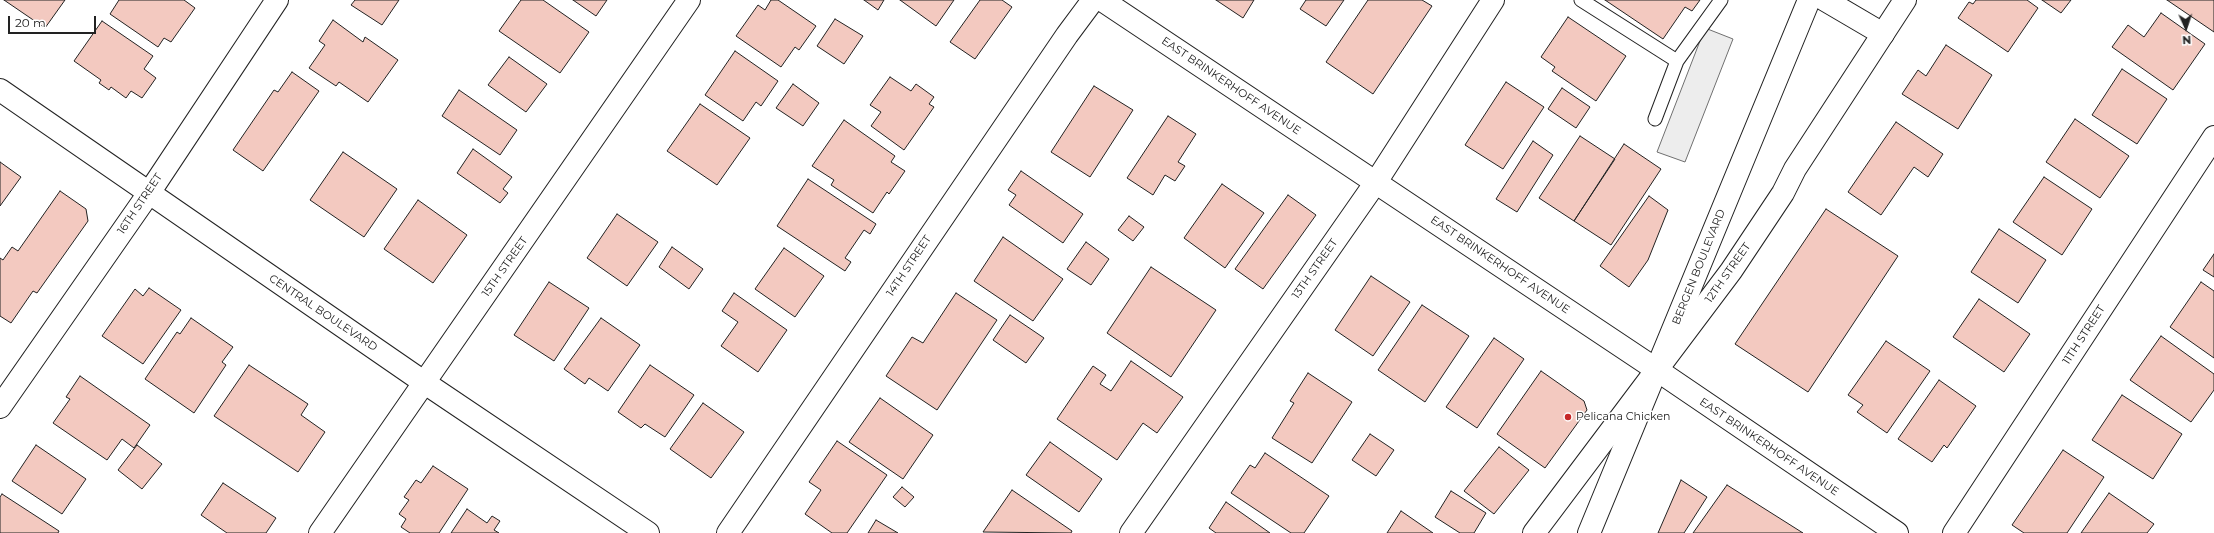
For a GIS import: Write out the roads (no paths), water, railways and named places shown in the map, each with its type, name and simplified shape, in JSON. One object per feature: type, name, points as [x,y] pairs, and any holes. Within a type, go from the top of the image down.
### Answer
[{"type":"street","name":"16TH STREET","points":[[0,407],[148,193],[277,0]]},
{"type":"street","name":"15TH STREET","points":[[320,533],[689,0]]},
{"type":"street","name":"14TH STREET","points":[[728,533],[1067,35],[1093,0]]},
{"type":"street","name":"EAST BRINKERHOFF AVENUE","points":[[1102,0],[1657,370],[1897,533]]},
{"type":"street","name":"13TH STREET","points":[[1131,533],[1376,182],[1493,0]]},
{"type":"street","name":"BERGEN BOULEVARD","points":[[1589,533],[1809,0]]},
{"type":"street","points":[[1825,0],[1883,34]]},
{"type":"street","name":"12TH STREET","points":[[1534,533],[1731,271],[1783,193],[1795,169],[1905,0]]},
{"type":"street","name":"CENTRAL BOULEVARD","points":[[0,90],[425,383],[648,533]]},
{"type":"street","name":"11TH STREET","points":[[1954,533],[2214,137]]},
{"type":"lane","points":[[1581,0],[1677,61]]},
{"type":"lane","points":[[1656,119],[1677,61],[1721,0]]},
{"type":"place","name":"Pelicana Chicken","points":[[1568,417]]}]
